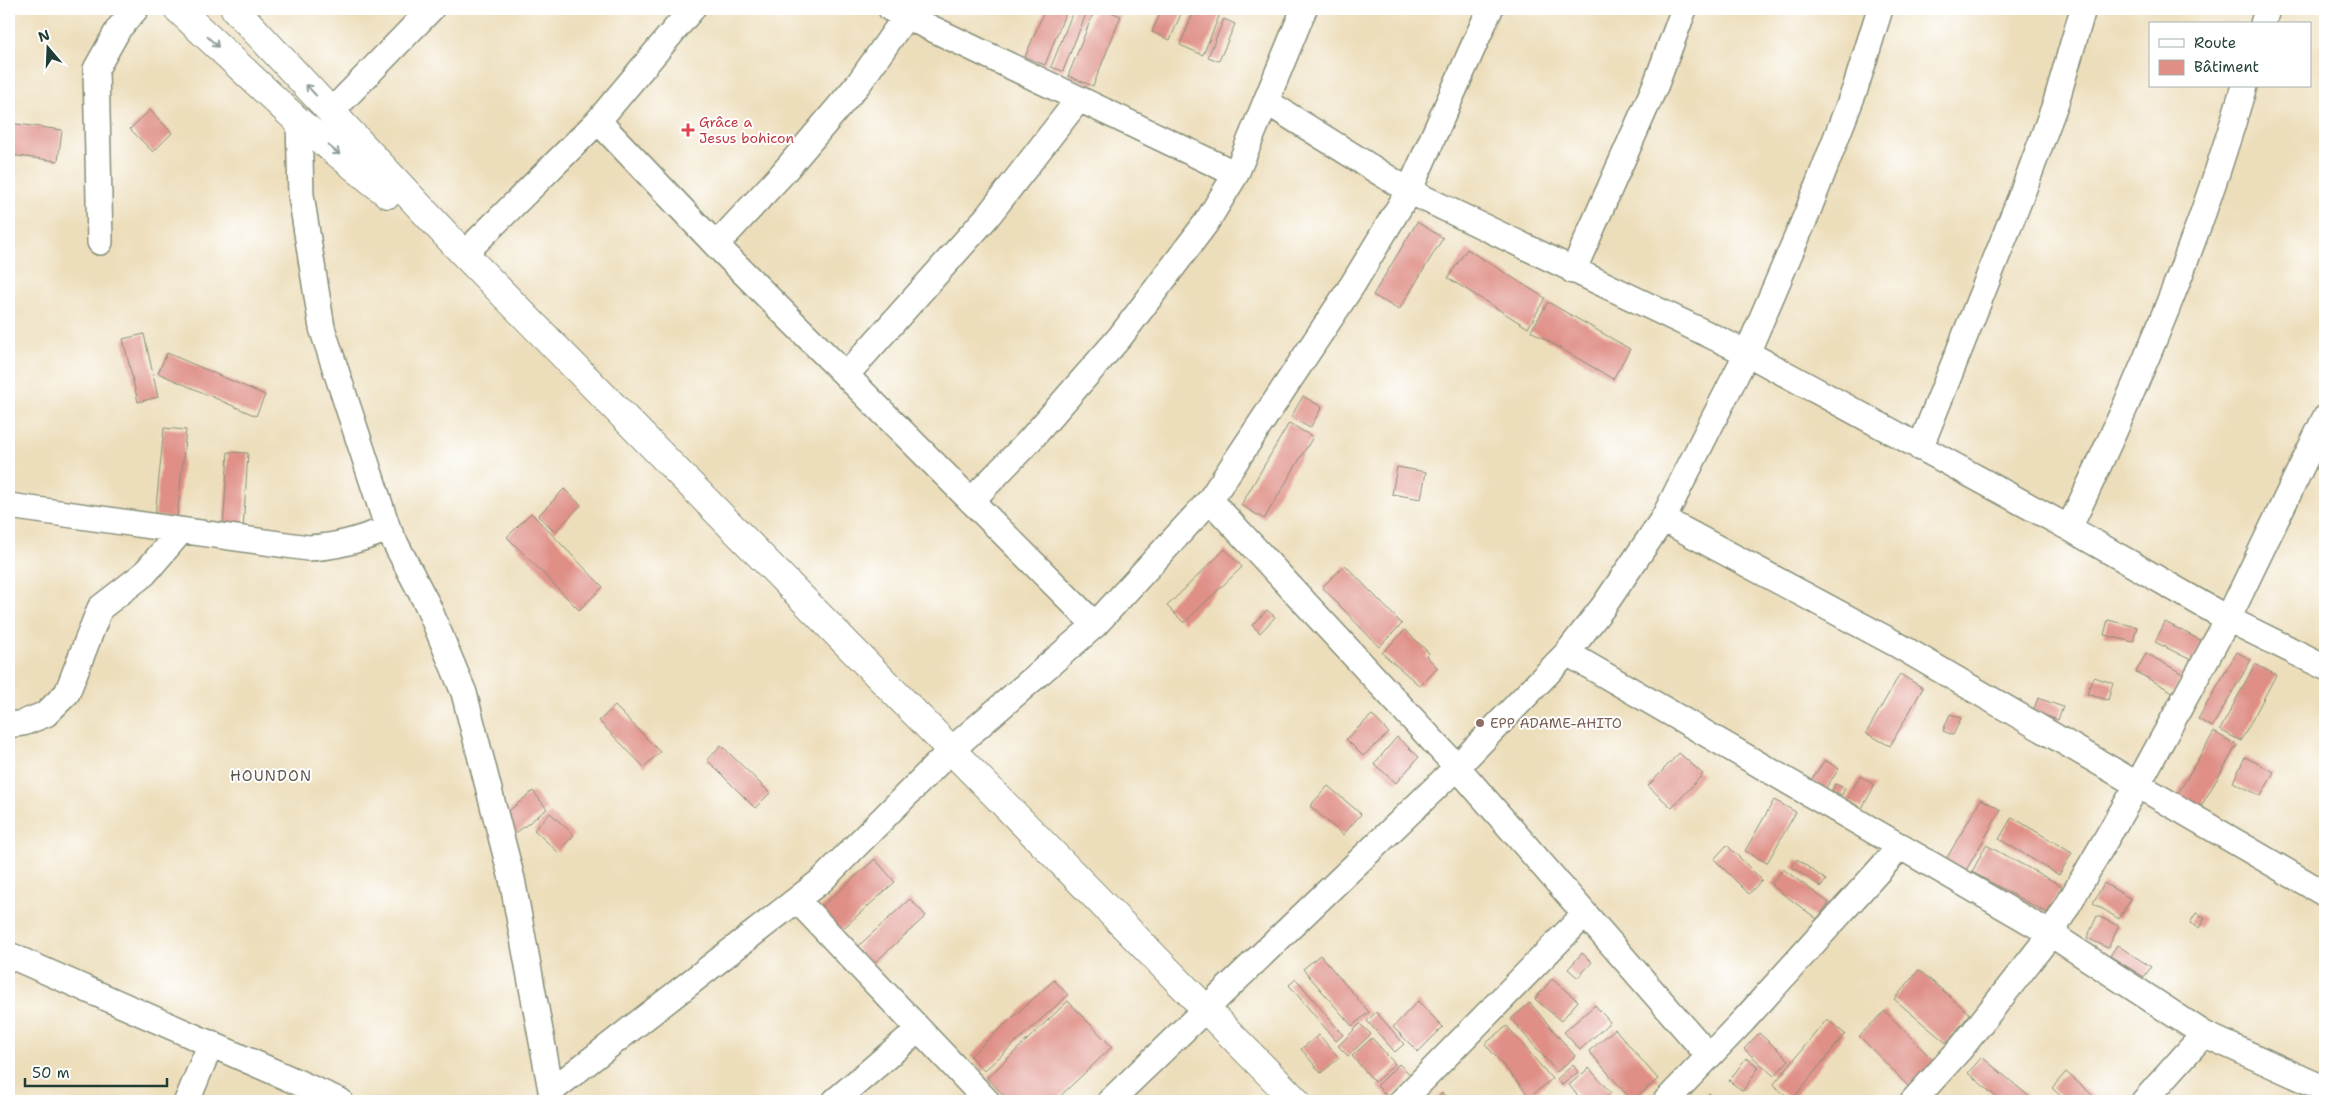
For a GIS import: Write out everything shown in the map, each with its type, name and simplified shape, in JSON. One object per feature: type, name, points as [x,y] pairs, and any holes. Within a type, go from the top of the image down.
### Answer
[{"type":"main road","points":[[178,9],[299,122],[464,254]]},
{"type":"main road","points":[[235,9],[464,254],[1296,1101]]},
{"type":"street","points":[[100,242],[96,69],[119,28],[136,9]]},
{"type":"street","points":[[331,112],[431,9]]},
{"type":"street","points":[[464,254],[598,121],[692,9]]},
{"type":"street","points":[[971,501],[1030,440],[1120,337],[1206,224],[1236,174],[1304,9]]},
{"type":"street","points":[[299,122],[301,196],[322,328],[388,529],[428,606],[464,693],[512,879],[552,1096],[822,880],[951,750],[1095,625],[1210,500],[1353,284],[1409,191],[1490,9]]},
{"type":"street","points":[[1573,271],[1656,84],[1684,9]]},
{"type":"street","points":[[1110,1101],[1457,767],[1567,653],[1602,607],[1663,520],[1747,353],[1806,216],[1834,144],[1855,89],[1880,9]]},
{"type":"street","points":[[1920,448],[2023,192],[2056,102],[2083,9]]},
{"type":"street","points":[[2263,22],[2267,9]]},
{"type":"street","points":[[716,245],[783,173],[859,82],[898,12],[1078,100],[1236,174]]},
{"type":"street","points":[[2069,528],[2119,424],[2170,302],[2200,223],[2243,88]]},
{"type":"street","points":[[846,374],[987,217],[1078,100]]},
{"type":"street","points":[[1267,102],[1409,191],[1747,353],[2069,528],[2228,619],[2325,667]]},
{"type":"street","points":[[598,121],[716,245],[1095,625]]},
{"type":"street","points":[[1913,1101],[1962,1047],[2051,934],[2138,784],[2228,619],[2325,418]]},
{"type":"street","points":[[1210,500],[1457,767],[1709,1056]]},
{"type":"street","points":[[9,506],[308,548],[329,547],[351,542],[388,529]]},
{"type":"street","points":[[1663,520],[1896,644],[2325,894]]},
{"type":"street","points":[[9,725],[23,723],[46,714],[67,693],[100,608],[144,574],[182,531]]},
{"type":"street","points":[[1567,653],[2051,934],[2204,1034],[2325,1089]]},
{"type":"street","points":[[1666,1101],[1901,846]]},
{"type":"street","points":[[797,900],[987,1101]]},
{"type":"street","points":[[1402,1101],[1585,914]]},
{"type":"street","points":[[9,956],[340,1101]]},
{"type":"street","points":[[835,1101],[919,1029]]},
{"type":"street","points":[[2144,1101],[2204,1034]]},
{"type":"street","points":[[187,1101],[211,1043]]},
{"type":"building","points":[[1045,9],[1067,9],[1045,65],[1025,57]]},
{"type":"building","points":[[1074,9],[1088,9],[1063,71],[1051,67]]},
{"type":"building","points":[[1095,9],[1102,9],[1121,16],[1093,86],[1068,76]]},
{"type":"building","points":[[1162,9],[1183,9],[1170,40],[1152,32]]},
{"type":"building","points":[[1195,9],[1222,9],[1203,55],[1180,45]]},
{"type":"building","points":[[1224,19],[1235,24],[1219,61],[1208,57]]},
{"type":"building","points":[[150,110],[172,133],[153,152],[130,129]]},
{"type":"building","points":[[9,123],[62,130],[58,161],[9,155]]},
{"type":"building","points":[[1417,222],[1443,238],[1399,310],[1373,295]]},
{"type":"building","points":[[1467,249],[1545,298],[1528,328],[1448,278]]},
{"type":"building","points":[[1548,302],[1630,349],[1613,379],[1531,331]]},
{"type":"building","points":[[144,334],[158,397],[138,402],[123,339]]},
{"type":"building","points":[[167,353],[265,395],[256,416],[158,373]]},
{"type":"building","points":[[1303,396],[1322,407],[1310,428],[1291,417]]},
{"type":"building","points":[[1289,423],[1313,437],[1264,519],[1241,505]]},
{"type":"building","points":[[164,428],[186,430],[177,518],[155,516]]},
{"type":"building","points":[[228,452],[248,453],[243,530],[223,529]]},
{"type":"building","points":[[1397,467],[1426,472],[1421,499],[1392,494]]},
{"type":"building","points":[[564,489],[581,505],[555,532],[538,516]]},
{"type":"building","points":[[531,513],[603,587],[579,610],[507,537]]},
{"type":"building","points":[[1225,549],[1242,567],[1184,623],[1167,606]]},
{"type":"building","points":[[1345,565],[1402,624],[1379,647],[1322,587]]},
{"type":"building","points":[[1267,610],[1275,617],[1260,633],[1252,625]]},
{"type":"building","points":[[2108,620],[2137,627],[2133,642],[2104,635]]},
{"type":"building","points":[[2165,622],[2202,641],[2193,661],[2155,642]]},
{"type":"building","points":[[1405,630],[1429,653],[1426,656],[1438,668],[1420,686],[1382,653]]},
{"type":"building","points":[[2237,652],[2251,660],[2212,727],[2198,719]]},
{"type":"building","points":[[2146,653],[2183,674],[2173,692],[2136,672]]},
{"type":"building","points":[[2255,664],[2276,675],[2241,741],[2220,730]]},
{"type":"building","points":[[1900,674],[1923,688],[1890,746],[1866,733]]},
{"type":"building","points":[[2093,677],[2113,683],[2108,700],[2087,694]]},
{"type":"building","points":[[2038,698],[2063,707],[2058,720],[2033,711]]},
{"type":"building","points":[[615,706],[660,752],[644,767],[599,721]]},
{"type":"building","points":[[1950,714],[1961,718],[1953,735],[1943,731]]},
{"type":"building","points":[[1372,715],[1389,733],[1363,756],[1346,739]]},
{"type":"building","points":[[2214,732],[2237,745],[2200,808],[2177,795]]},
{"type":"building","points":[[1397,737],[1419,757],[1396,783],[1374,764]]},
{"type":"building","points":[[721,745],[770,793],[755,808],[707,760]]},
{"type":"building","points":[[1679,753],[1703,774],[1672,808],[1648,786]]},
{"type":"building","points":[[2245,757],[2274,772],[2261,796],[2233,782]]},
{"type":"building","points":[[1825,760],[1839,769],[1825,789],[1811,780]]},
{"type":"building","points":[[1860,776],[1875,785],[1862,808],[1847,800]]},
{"type":"building","points":[[1835,784],[1845,788],[1842,795],[1832,791]]},
{"type":"building","points":[[1328,786],[1361,814],[1343,835],[1310,806]]},
{"type":"building","points":[[533,791],[547,809],[512,836],[499,819]]},
{"type":"building","points":[[1981,799],[2001,810],[1965,872],[1945,861]]},
{"type":"building","points":[[1774,800],[1796,812],[1767,863],[1745,851]]},
{"type":"building","points":[[550,813],[574,835],[558,852],[534,830]]},
{"type":"building","points":[[2012,817],[2072,853],[2059,875],[1999,839]]},
{"type":"building","points":[[1727,845],[1762,880],[1749,894],[1714,859]]},
{"type":"building","points":[[1986,845],[2062,886],[2047,913],[1972,872]]},
{"type":"building","points":[[875,859],[895,882],[840,931],[820,908]]},
{"type":"building","points":[[1797,859],[1826,880],[1821,887],[1792,867]]},
{"type":"building","points":[[1783,869],[1829,903],[1817,919],[1771,885]]},
{"type":"building","points":[[2104,883],[2131,899],[2119,919],[2093,903]]},
{"type":"building","points":[[910,899],[926,916],[872,965],[856,948]]},
{"type":"building","points":[[2196,913],[2205,918],[2199,928],[2190,923]]},
{"type":"building","points":[[2097,916],[2119,926],[2108,948],[2087,938]]},
{"type":"building","points":[[2117,945],[2151,967],[2144,977],[2110,956]]},
{"type":"building","points":[[1582,953],[1592,962],[1578,978],[1568,969]]},
{"type":"building","points":[[1320,955],[1369,1012],[1352,1026],[1303,969]]},
{"type":"building","points":[[1919,970],[1970,1014],[1946,1043],[1894,999]]},
{"type":"building","points":[[1296,979],[1343,1035],[1336,1041],[1289,985]]},
{"type":"building","points":[[1552,979],[1578,1001],[1561,1021],[1535,999]]},
{"type":"building","points":[[1054,980],[1068,995],[984,1071],[970,1056]]},
{"type":"building","points":[[1068,1001],[1112,1047],[1055,1101],[1009,1101],[987,1078]]},
{"type":"building","points":[[1418,1001],[1443,1027],[1418,1052],[1393,1027]]},
{"type":"building","points":[[1530,1003],[1575,1056],[1557,1072],[1511,1019]]},
{"type":"building","points":[[1595,1005],[1610,1022],[1580,1050],[1564,1032]]},
{"type":"building","points":[[1885,1011],[1935,1062],[1909,1087],[1859,1036]]},
{"type":"building","points":[[1376,1012],[1404,1044],[1395,1052],[1367,1021]]},
{"type":"building","points":[[1827,1019],[1845,1034],[1792,1100],[1773,1085]]},
{"type":"building","points":[[1360,1024],[1371,1034],[1348,1056],[1338,1046]]},
{"type":"building","points":[[1507,1026],[1552,1079],[1530,1097],[1485,1044]]},
{"type":"building","points":[[1615,1029],[1658,1079],[1632,1101],[1589,1051]]},
{"type":"building","points":[[1759,1033],[1789,1060],[1774,1076],[1744,1049]]},
{"type":"building","points":[[1319,1035],[1339,1058],[1321,1073],[1301,1049]]},
{"type":"building","points":[[1372,1038],[1395,1064],[1375,1082],[1352,1056]]},
{"type":"building","points":[[1982,1057],[2031,1098],[2028,1101],[2001,1101],[1968,1073]]},
{"type":"building","points":[[1746,1058],[1759,1067],[1743,1091],[1729,1081]]},
{"type":"building","points":[[1399,1064],[1412,1076],[1389,1098],[1377,1086]]},
{"type":"building","points":[[1573,1065],[1578,1072],[1562,1085],[1557,1079]]},
{"type":"building","points":[[1589,1068],[1611,1093],[1602,1101],[1582,1101],[1569,1085]]},
{"type":"building","points":[[2066,1072],[2099,1101],[2066,1101],[2052,1088]]},
{"type":"building","points":[[1442,1093],[1451,1101],[1435,1101]]},
{"type":"building","points":[[1709,1093],[1718,1101],[1701,1101]]},
{"type":"place","name":"Grâce a Jesus bohicon","points":[[688,130]]},
{"type":"place","name":"EPP ADAME-AHITO","points":[[1480,723]]},
{"type":"district","name":"HOUNDON","points":[[271,776]]}]
